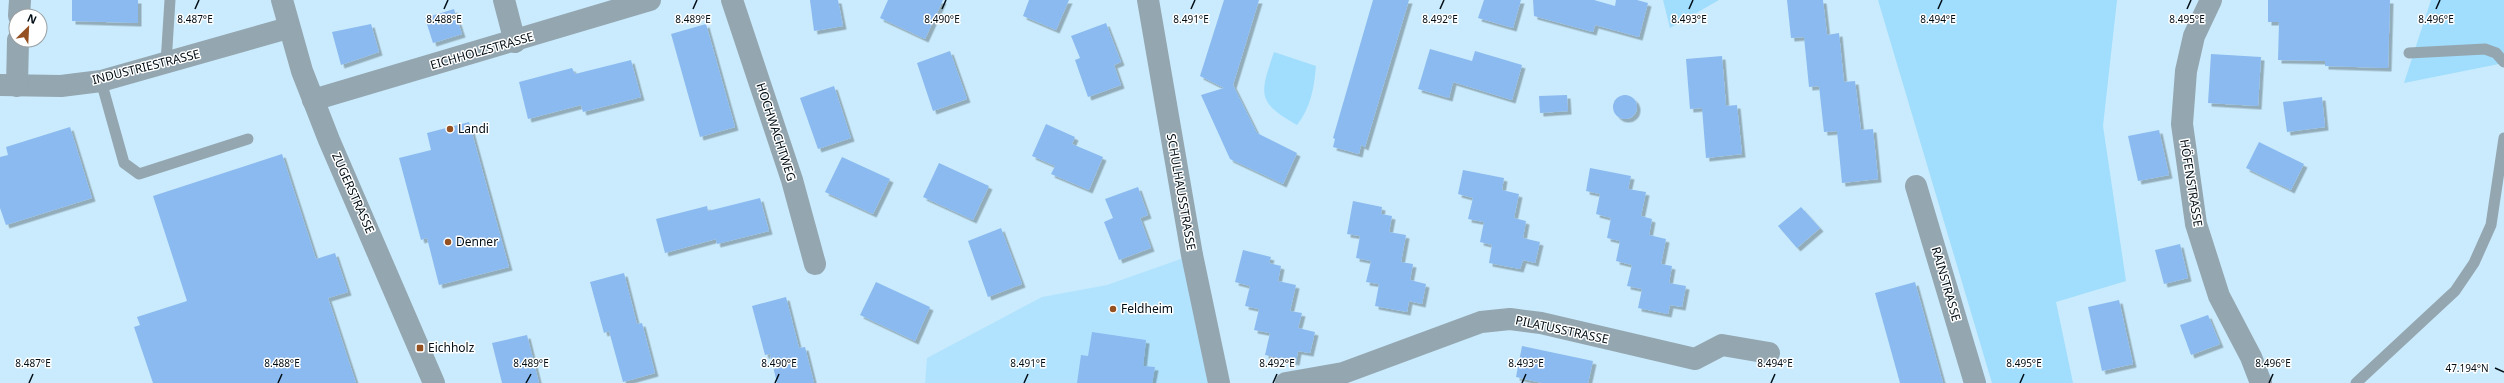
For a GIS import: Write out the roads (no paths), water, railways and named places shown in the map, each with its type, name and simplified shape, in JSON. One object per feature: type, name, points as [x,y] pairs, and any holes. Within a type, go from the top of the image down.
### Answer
[{"type":"street","name":"ZUGERSTRASSE","points":[[282,0],[288,28],[313,100],[434,383]]},
{"type":"street","points":[[504,0],[515,42]]},
{"type":"street","name":"EICHHOLZSTRASSE","points":[[313,100],[515,42],[650,0]]},
{"type":"street","name":"HOCHWACHTWEG","points":[[732,0],[792,180],[815,264]]},
{"type":"street","name":"SCHULHAUSSTRASSE","points":[[1148,0],[1192,255],[1219,383]]},
{"type":"street","name":"HÖFENSTRASSE","points":[[2211,0],[2194,36],[2186,71],[2182,124],[2196,224],[2219,296],[2251,357],[2261,383]]},
{"type":"street","name":"INDUSTRIESTRASSE","points":[[9,86],[61,86],[101,80],[288,28]]},
{"type":"street","points":[[9,86],[16,48]]},
{"type":"street","name":"RAINSTRASSE","points":[[1916,186],[1975,383]]},
{"type":"street","name":"PILATUSSTRASSE","points":[[1286,383],[1343,373],[1482,322],[1510,319],[1541,323],[1695,359],[1722,345],[1769,353]]},
{"type":"lane","points":[[166,63],[170,0]]},
{"type":"lane","points":[[2409,53],[2485,49],[2496,54],[2504,62]]},
{"type":"lane","points":[[101,80],[124,163],[139,174],[248,139]]},
{"type":"lane","points":[[2356,383],[2455,291],[2474,264],[2491,225],[2504,138]]},
{"type":"place","name":"Landi","points":[[450,129]]},
{"type":"place","name":"Denner","points":[[448,242]]},
{"type":"place","name":"Feldheim","points":[[1113,309]]},
{"type":"place","name":"Eichholz","points":[[420,348]]}]
